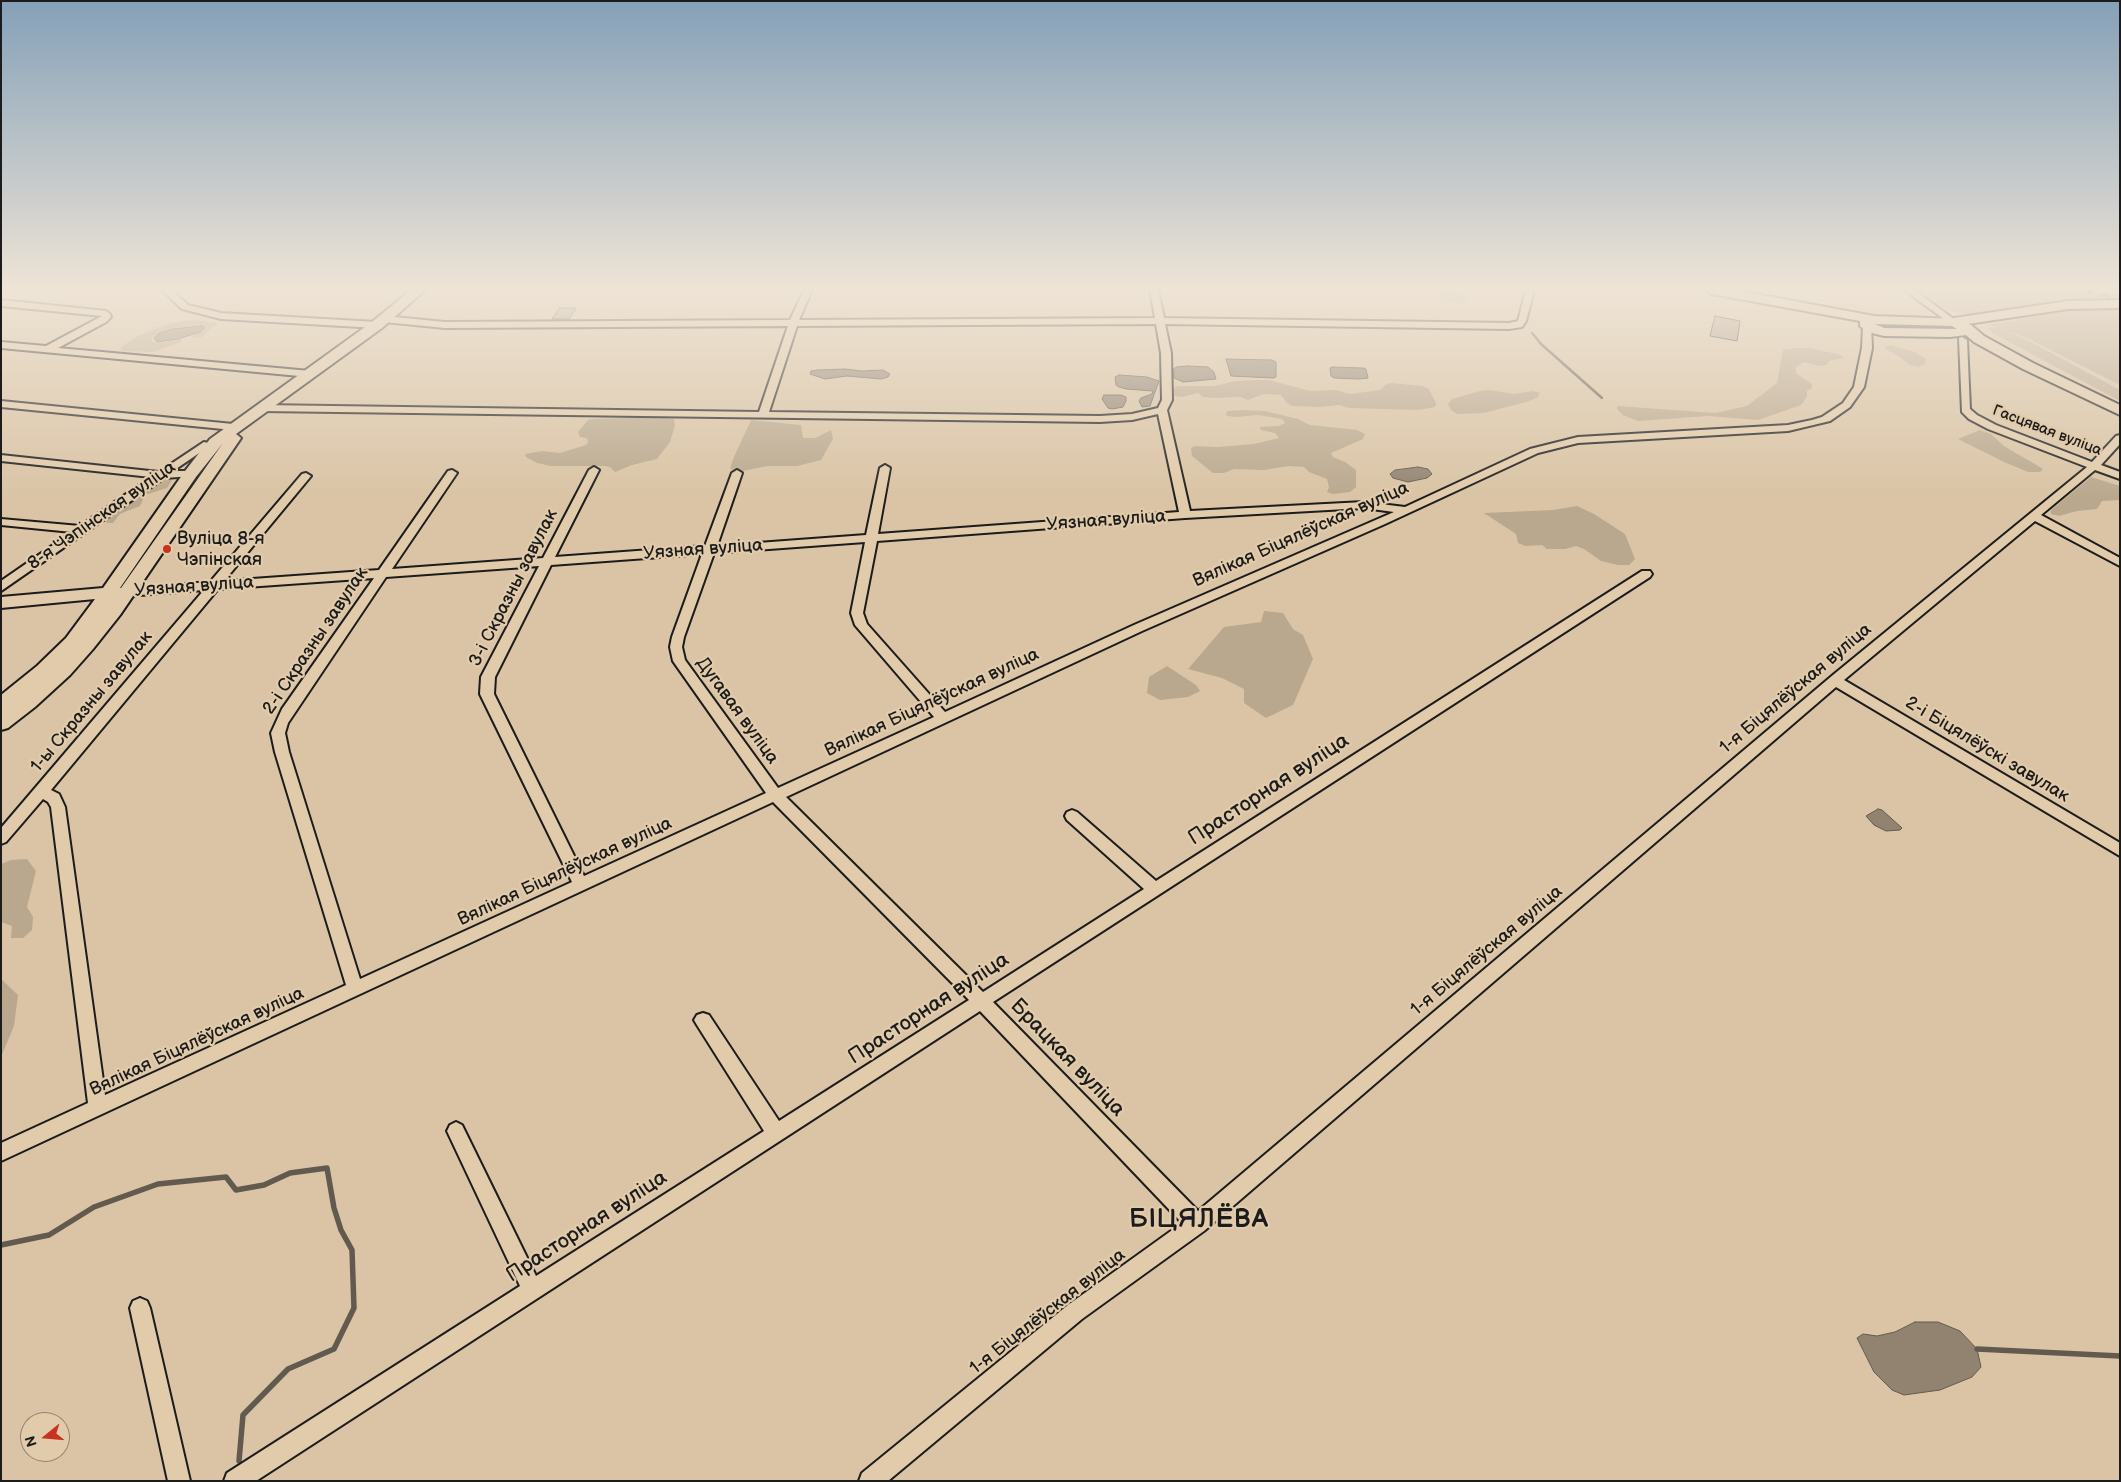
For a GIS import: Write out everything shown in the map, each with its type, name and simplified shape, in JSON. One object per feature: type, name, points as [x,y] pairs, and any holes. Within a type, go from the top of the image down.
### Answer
[{"type":"main road","name":"8-я Чэпінская вуліца","points":[[1,706],[44,670],[72,642],[95,612],[106,593],[190,474],[209,443],[330,359]]},
{"type":"main road","points":[[2017,359],[2120,411]]},
{"type":"main road","name":"8-я Чэпінская вуліца","points":[[1,723],[28,702],[63,670],[114,611],[256,412]]},
{"type":"main road","name":"Уязная вуліца","points":[[1,603],[126,592]]},
{"type":"street","points":[[154,359],[310,374]]},
{"type":"street","points":[[763,415],[781,359]]},
{"type":"street","points":[[1166,359],[1167,400],[1162,410],[1185,515]]},
{"type":"street","name":"Вялікая Біцялёўская вуліца","points":[[1,1152],[1138,628],[1381,522],[1534,451],[1578,440],[1761,430],[1814,424],[1826,419],[1847,405],[1859,387],[1865,359]]},
{"type":"street","name":"Гасцявая вуліца","points":[[1957,359],[1965,410],[1973,417],[1992,427],[2120,476]]},
{"type":"street","points":[[1,404],[233,427]]},
{"type":"street","points":[[256,412],[1100,419],[1132,417],[1162,410]]},
{"type":"street","name":"1-я Біцялёўская вуліца","points":[[870,1481],[1075,1312],[1197,1224],[1835,681],[2094,466],[2120,438]]},
{"type":"street","name":"8-я Чэпінская вуліца","points":[[1,587],[160,475],[209,443]]},
{"type":"street","points":[[1,458],[160,475],[190,474]]},
{"type":"street","points":[[884,468],[857,613],[861,625],[943,718]]},
{"type":"street","name":"3-і Скразны завулак","points":[[581,885],[491,706],[487,694],[488,677],[594,470]]},
{"type":"street","name":"2-і Скразны завулак","points":[[356,989],[282,752],[278,732],[287,712],[452,473]]},
{"type":"street","name":"Дугавая вуліца","points":[[737,473],[708,550],[676,647],[679,661],[776,796]]},
{"type":"street","name":"1-ы Скразны завулак","points":[[98,1108],[58,807],[54,798],[41,792],[306,476]]},
{"type":"street","points":[[1364,505],[1381,513],[1381,522]]},
{"type":"street","name":"Уязная вуліца","points":[[126,592],[1185,515],[1364,505],[1404,510]]},
{"type":"street","points":[[2034,516],[2120,563]]},
{"type":"street","points":[[1,522],[82,530]]},
{"type":"street","name":"Прасторная вуліца","points":[[235,1481],[1646,574]]},
{"type":"street","name":"2-і Біцялёўскі завулак","points":[[1835,681],[2120,850]]},
{"type":"street","points":[[1,838],[41,792]]},
{"type":"street","name":"Брацкая вуліца","points":[[776,796],[982,1002],[1197,1224]]},
{"type":"street","points":[[1072,816],[1154,890]]},
{"type":"street","points":[[703,1020],[776,1133]]},
{"type":"street","points":[[456,1131],[532,1289]]},
{"type":"street","points":[[140,1308],[179,1481]]},
{"type":"shaded area","points":[[1226,359],[1272,360],[1276,362],[1276,377],[1273,378],[1231,376]]},
{"type":"shaded area","points":[[1781,359],[1838,359],[1829,361],[1827,365],[1819,366],[1804,362],[1796,367],[1796,373],[1812,384],[1812,388],[1807,391],[1805,400],[1801,405],[1758,420],[1708,416],[1638,421],[1623,415],[1617,409],[1617,406],[1716,413],[1747,406],[1777,383]]},
{"type":"shaded area","points":[[1902,359],[1926,359],[1925,364],[1918,367],[1910,365]]},
{"type":"shaded area","points":[[2041,359],[2063,359],[2120,390],[2120,401]]},
{"type":"shaded area","points":[[2069,359],[2120,359],[2120,385]]},
{"type":"shaded area","points":[[1176,367],[1208,367],[1214,372],[1216,379],[1183,382],[1174,378],[1173,370]]},
{"type":"shaded area","points":[[1330,368],[1363,368],[1366,369],[1368,378],[1334,378],[1331,376]]},
{"type":"shaded area","points":[[845,369],[862,371],[883,370],[890,374],[888,377],[881,379],[847,376],[825,379],[810,374],[811,371],[817,370]]},
{"type":"shaded area","points":[[1119,375],[1147,377],[1159,381],[1150,406],[1142,407],[1139,401],[1141,398],[1152,394],[1153,391],[1119,387],[1116,385],[1115,377]]},
{"type":"shaded area","points":[[1269,380],[1310,391],[1336,390],[1350,394],[1380,390],[1385,385],[1391,383],[1423,386],[1429,389],[1436,403],[1435,407],[1419,410],[1349,408],[1339,405],[1320,407],[1292,406],[1281,395],[1264,394],[1248,400],[1240,397],[1203,397],[1198,393],[1182,397],[1174,396],[1172,393],[1172,389],[1178,386],[1215,386],[1235,381]]},
{"type":"shaded area","points":[[1489,390],[1514,394],[1533,391],[1540,393],[1537,398],[1526,402],[1484,413],[1457,414],[1451,410],[1448,404],[1452,399]]},
{"type":"shaded area","points":[[1104,395],[1121,395],[1126,397],[1126,401],[1123,407],[1108,408],[1102,399]]},
{"type":"shaded area","points":[[1227,411],[1265,411],[1298,419],[1310,425],[1357,430],[1365,434],[1363,439],[1331,453],[1333,457],[1345,462],[1356,470],[1356,487],[1350,492],[1333,494],[1327,492],[1329,487],[1327,479],[1309,472],[1304,467],[1289,466],[1264,470],[1234,469],[1224,473],[1213,473],[1192,456],[1191,448],[1195,446],[1217,447],[1254,444],[1279,438],[1275,433],[1261,430],[1260,427],[1279,426],[1285,423],[1282,419],[1258,415],[1236,417],[1227,416],[1226,414]]},
{"type":"shaded area","points":[[653,417],[674,419],[675,425],[670,442],[657,459],[632,465],[615,472],[610,467],[605,466],[551,466],[537,463],[526,457],[525,454],[542,451],[560,453],[586,445],[588,442],[587,438],[580,437],[578,432],[588,420]]},
{"type":"shaded area","points":[[751,420],[801,425],[803,438],[815,438],[831,430],[833,439],[821,460],[797,466],[768,466],[742,471],[730,469]]},
{"type":"shaded area","points":[[1980,430],[1991,434],[2004,446],[2043,469],[2040,472],[2028,472],[1958,439]]},
{"type":"shaded area","points":[[1418,467],[1428,469],[1432,474],[1427,478],[1408,482],[1393,478],[1390,474],[1395,470]]},
{"type":"shaded area","points":[[2091,477],[2120,486],[2120,500],[2102,501],[2097,509],[2077,511],[2059,516],[2051,514],[2051,510]]},
{"type":"shaded area","points":[[168,478],[172,481],[167,488],[145,495],[140,506],[120,514],[113,523],[107,523],[106,521],[110,516],[126,507],[128,502],[158,480]]},
{"type":"shaded area","points":[[1577,506],[1594,514],[1625,534],[1635,559],[1629,565],[1618,565],[1601,561],[1584,549],[1576,546],[1565,549],[1547,549],[1542,545],[1525,546],[1518,543],[1516,534],[1484,513],[1553,510]]},
{"type":"shaded area","points":[[1264,611],[1283,613],[1293,629],[1303,635],[1313,659],[1293,705],[1266,718],[1244,703],[1244,689],[1222,678],[1188,669],[1224,627],[1261,622]]},
{"type":"shaded area","points":[[1167,666],[1196,685],[1200,691],[1188,697],[1160,700],[1147,693],[1149,677]]},
{"type":"shaded area","points":[[1878,809],[1882,810],[1902,828],[1900,830],[1886,831],[1874,825],[1866,816]]},
{"type":"shaded area","points":[[27,859],[36,871],[27,907],[33,917],[32,930],[23,938],[11,938],[12,926],[1,922],[1,864],[11,860]]},
{"type":"shaded area","points":[[1,979],[18,995],[14,1026],[1,1057]]},
{"type":"shaded area","points":[[1915,1322],[1938,1322],[1960,1331],[1977,1349],[1981,1367],[1972,1377],[1940,1390],[1904,1395],[1892,1390],[1874,1372],[1857,1338],[1863,1334],[1877,1336],[1895,1332]]},
{"type":"waterway","points":[[1558,359],[1602,398]]},
{"type":"waterway","points":[[1,1245],[49,1235],[94,1207],[158,1184],[226,1177],[236,1190],[264,1185],[290,1173],[327,1168],[334,1208],[341,1230],[352,1250],[354,1308],[334,1349],[288,1369],[243,1415],[239,1461]]},
{"type":"waterway","points":[[1977,1349],[2120,1356]]},
{"type":"place","name":"Вуліца 8-я Чэпінская","points":[[167,549]]},
{"type":"district","name":"БІЦЯЛЁВА","points":[[1199,1220]]}]
